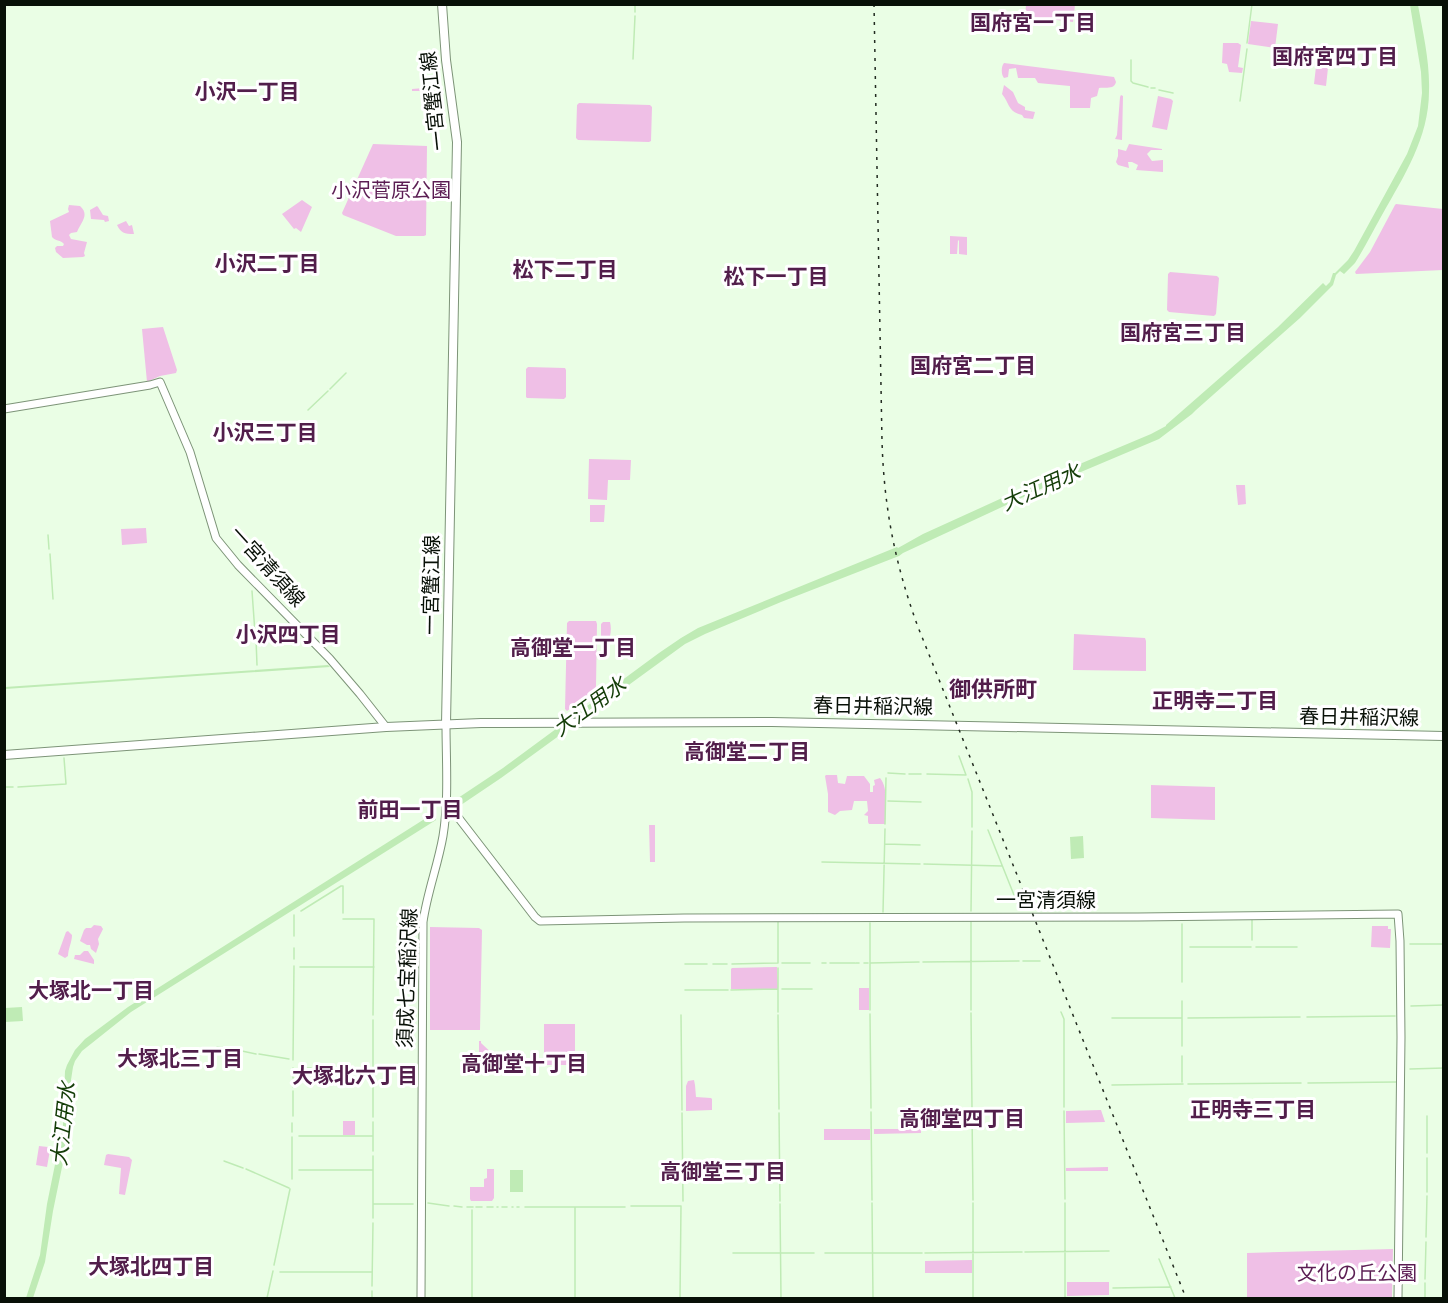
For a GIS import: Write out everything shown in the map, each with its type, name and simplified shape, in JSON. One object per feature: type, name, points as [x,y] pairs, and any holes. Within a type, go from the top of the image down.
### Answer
[{"type":"main road","name":"一宮蟹江線","points":[[442,4],[446,60],[457,142],[446,724]]},
{"type":"main road","name":"一宮清須線","points":[[4,409],[160,382],[190,452],[216,538],[330,659],[386,727]]},
{"type":"main road","name":"春日井稲沢線","points":[[446,724],[819,723],[1443,736]]},
{"type":"main road","points":[[4,755],[446,724],[446,805]]},
{"type":"main road","name":"一宮清須線","points":[[446,805],[454,812],[540,921],[684,918],[1398,914],[1401,984],[1398,1299]]},
{"type":"main road","name":"須成七宝稲沢線","points":[[421,1299],[423,922],[427,897],[440,851],[446,805]]},
{"type":"green space","points":[[1026,5],[1075,5],[1073,22],[1025,16]]},
{"type":"green space","points":[[1251,21],[1278,24],[1275,48],[1248,44]]},
{"type":"green space","points":[[1223,43],[1241,45],[1238,67],[1243,68],[1242,73],[1229,72],[1227,64],[1222,63]]},
{"type":"green space","points":[[1317,58],[1329,59],[1326,86],[1314,84]]},
{"type":"green space","points":[[1004,63],[1114,77],[1116,82],[1111,87],[1099,88],[1097,96],[1091,98],[1090,108],[1070,108],[1070,86],[1038,83],[1035,78],[1018,78],[1016,68],[1009,69],[1008,77],[1004,78],[1002,66]]},
{"type":"green space","points":[[1004,85],[1013,92],[1018,103],[1025,107],[1025,110],[1035,112],[1033,119],[1024,118],[1012,110],[1002,94]]},
{"type":"green space","points":[[424,88],[430,123],[428,124],[425,118],[422,91],[412,91],[412,89]]},
{"type":"green space","points":[[1121,95],[1123,96],[1122,140],[1115,139]]},
{"type":"green space","points":[[1158,96],[1173,101],[1167,130],[1152,127]]},
{"type":"green space","points":[[579,103],[650,105],[652,107],[651,141],[578,140],[576,138],[577,105]]},
{"type":"green space","name":"小沢菅原公園","points":[[373,144],[427,146],[426,235],[396,236],[343,215]]},
{"type":"green space","points":[[1129,144],[1162,149],[1151,150],[1147,154],[1152,161],[1163,160],[1163,172],[1136,170],[1138,165],[1132,162],[1128,162],[1129,168],[1118,165],[1116,162],[1118,149],[1126,151]]},
{"type":"green space","points":[[302,200],[312,207],[301,232],[294,229],[282,214]]},
{"type":"green space","points":[[1396,204],[1443,209],[1443,270],[1356,274],[1355,272],[1370,252]]},
{"type":"green space","points":[[69,205],[80,206],[84,212],[84,219],[77,232],[69,235],[71,239],[87,242],[83,257],[63,258],[56,252],[57,246],[64,244],[52,237],[50,221],[69,212]]},
{"type":"green space","points":[[97,206],[103,215],[108,216],[109,221],[91,219],[90,210]]},
{"type":"green space","points":[[126,221],[129,226],[132,225],[134,234],[128,234],[118,228],[117,225]]},
{"type":"green space","points":[[950,236],[967,237],[967,255],[959,254],[958,240],[957,254],[950,254]]},
{"type":"green space","points":[[1170,272],[1217,276],[1219,278],[1216,314],[1214,316],[1169,312],[1167,310],[1168,274]]},
{"type":"green space","points":[[163,327],[177,370],[176,373],[160,376],[147,382],[142,329]]},
{"type":"green space","points":[[528,367],[565,368],[566,397],[564,399],[527,398],[526,369]]},
{"type":"green space","points":[[589,459],[631,460],[630,480],[608,480],[607,500],[588,499]]},
{"type":"green space","points":[[1236,485],[1245,485],[1246,504],[1238,505]]},
{"type":"green space","points":[[590,505],[605,505],[604,522],[590,522]]},
{"type":"green space","points":[[146,528],[147,543],[122,545],[121,529]]},
{"type":"green space","points":[[569,621],[596,621],[596,686],[595,690],[567,711],[565,709],[567,623]]},
{"type":"green space","points":[[610,622],[608,645],[601,645],[601,624]]},
{"type":"green space","points":[[1074,634],[1145,638],[1146,671],[1073,670]]},
{"type":"green space","points":[[826,775],[837,775],[838,783],[845,784],[847,776],[864,776],[870,784],[870,792],[873,792],[874,780],[880,778],[886,794],[885,824],[869,824],[868,816],[864,815],[868,811],[867,801],[854,801],[852,810],[840,811],[835,815],[828,812]]},
{"type":"green space","points":[[1151,785],[1215,787],[1215,820],[1151,818]]},
{"type":"green space","points":[[649,825],[655,825],[655,862],[650,862]]},
{"type":"green space","points":[[94,925],[101,926],[103,929],[98,939],[96,953],[90,945],[80,941],[84,930]]},
{"type":"green space","points":[[1372,926],[1388,926],[1388,929],[1391,929],[1390,948],[1371,947]]},
{"type":"green space","points":[[430,927],[479,928],[482,930],[480,1030],[430,1030]]},
{"type":"green space","points":[[68,931],[72,938],[68,956],[65,958],[58,954]]},
{"type":"green space","points":[[88,951],[94,964],[74,959],[75,955],[80,955]]},
{"type":"green space","points":[[777,967],[778,989],[731,989],[732,968]]},
{"type":"green space","points":[[859,988],[869,988],[869,1010],[859,1010]]},
{"type":"green space","points":[[544,1024],[575,1024],[575,1065],[544,1065]]},
{"type":"green space","points":[[479,1041],[495,1056],[495,1062],[479,1062]]},
{"type":"green space","points":[[694,1080],[696,1097],[711,1098],[712,1110],[686,1111],[686,1086],[688,1081]]},
{"type":"green space","points":[[1101,1110],[1105,1122],[1066,1123],[1066,1111]]},
{"type":"green space","points":[[343,1121],[355,1121],[355,1135],[343,1135]]},
{"type":"green space","points":[[824,1129],[870,1129],[870,1140],[824,1140]]},
{"type":"green space","points":[[874,1129],[921,1129],[921,1133],[874,1134]]},
{"type":"green space","points":[[39,1146],[48,1147],[50,1150],[47,1167],[36,1165]]},
{"type":"green space","points":[[108,1154],[129,1157],[132,1160],[125,1195],[119,1194],[121,1168],[104,1165]]},
{"type":"green space","points":[[1108,1167],[1108,1171],[1066,1171],[1066,1168]]},
{"type":"green space","points":[[487,1169],[494,1169],[494,1198],[492,1201],[471,1201],[470,1187],[484,1187]]},
{"type":"green space","name":"文化の丘公園","points":[[1393,1249],[1392,1298],[1247,1298],[1247,1253]]},
{"type":"green space","points":[[972,1260],[972,1273],[925,1273],[925,1261]]},
{"type":"green space","points":[[1067,1282],[1109,1282],[1109,1295],[1067,1296]]},
{"type":"water","name":"大江用水","points":[[1410,5],[1418,5],[1427,58],[1429,91],[1425,125],[1407,171],[1355,263],[1344,274],[1340,271],[1333,285],[1300,318],[1192,414],[1159,439],[1043,488],[899,556],[781,602],[685,644],[458,807],[455,800],[503,768],[659,653],[698,628],[898,548],[923,534],[1166,426],[1278,327],[1323,283],[1326,286],[1333,273],[1348,260],[1354,251],[1407,154],[1418,126],[1422,93],[1421,72]]},
{"type":"water","points":[[328,665],[330,667],[5,689],[5,687]]},
{"type":"water","name":"大江用水","points":[[434,813],[436,820],[131,1012],[82,1051],[73,1067],[68,1138],[45,1262],[33,1298],[26,1298],[40,1255],[47,1204],[63,1125],[65,1071],[75,1050],[85,1039],[128,1007]]},
{"type":"water","points":[[1083,836],[1084,858],[1071,859],[1070,837]]},
{"type":"water","points":[[22,1007],[23,1021],[5,1022],[5,1008]]},
{"type":"water","points":[[510,1170],[523,1170],[523,1192],[510,1192]]},
{"type":"waterway","points":[[635,4],[635,12]]},
{"type":"waterway","points":[[1247,43],[1252,4]]},
{"type":"waterway","points":[[633,59],[635,16]]},
{"type":"waterway","points":[[1240,101],[1247,49]]},
{"type":"waterway","points":[[1131,60],[1131,81],[1148,87]]},
{"type":"waterway","points":[[1159,90],[1173,93]]},
{"type":"waterway","points":[[330,389],[346,373]]},
{"type":"waterway","points":[[308,410],[328,391]]},
{"type":"waterway","points":[[48,535],[49,549]]},
{"type":"waterway","points":[[50,554],[53,599]]},
{"type":"waterway","points":[[252,591],[255,633]]},
{"type":"waterway","points":[[256,639],[257,665]]},
{"type":"waterway","points":[[959,756],[966,775]]},
{"type":"waterway","points":[[18,787],[66,784],[64,758]]},
{"type":"waterway","points":[[888,773],[905,774]]},
{"type":"waterway","points":[[909,774],[921,774]]},
{"type":"waterway","points":[[927,774],[966,775]]},
{"type":"waterway","points":[[885,824],[886,778]]},
{"type":"waterway","points":[[968,779],[972,792],[972,827]]},
{"type":"waterway","points":[[4,787],[13,787]]},
{"type":"waterway","points":[[888,801],[921,802]]},
{"type":"waterway","points":[[883,912],[885,829]]},
{"type":"waterway","points":[[988,830],[1020,910]]},
{"type":"waterway","points":[[971,911],[972,831]]},
{"type":"waterway","points":[[885,844],[920,845]]},
{"type":"waterway","points":[[822,862],[920,864]]},
{"type":"waterway","points":[[924,864],[1002,866]]},
{"type":"waterway","points":[[301,911],[343,886],[343,913]]},
{"type":"waterway","points":[[294,915],[294,936]]},
{"type":"waterway","points":[[343,919],[374,919],[373,1015]]},
{"type":"waterway","points":[[1252,920],[1252,940]]},
{"type":"waterway","points":[[732,964],[778,963],[778,921]]},
{"type":"waterway","points":[[971,922],[971,1010]]},
{"type":"waterway","points":[[870,923],[870,1010]]},
{"type":"waterway","points":[[1182,924],[1182,982]]},
{"type":"waterway","points":[[1410,944],[1444,944]]},
{"type":"waterway","points":[[1190,947],[1251,947]]},
{"type":"waterway","points":[[1256,947],[1297,947]]},
{"type":"waterway","points":[[294,948],[294,959]]},
{"type":"waterway","points":[[923,962],[1019,961]]},
{"type":"waterway","points":[[1023,961],[1040,961]]},
{"type":"waterway","points":[[870,963],[919,962]]},
{"type":"waterway","points":[[782,963],[810,963]]},
{"type":"waterway","points":[[830,963],[855,963]]},
{"type":"waterway","points":[[685,964],[707,964]]},
{"type":"waterway","points":[[713,964],[727,964]]},
{"type":"waterway","points":[[293,1060],[294,966]]},
{"type":"waterway","points":[[300,967],[374,967]]},
{"type":"waterway","points":[[778,968],[778,1012]]},
{"type":"waterway","points":[[731,990],[778,989]]},
{"type":"waterway","points":[[782,989],[812,989]]},
{"type":"waterway","points":[[685,990],[728,990]]},
{"type":"waterway","points":[[1182,1001],[1182,1046]]},
{"type":"waterway","points":[[1411,1006],[1444,1005]]},
{"type":"waterway","points":[[1061,1012],[1064,1019],[1064,1107]]},
{"type":"waterway","points":[[971,1013],[972,1108]]},
{"type":"waterway","points":[[870,1014],[871,1108]]},
{"type":"waterway","points":[[681,1015],[682,1110]]},
{"type":"waterway","points":[[778,1015],[779,1109]]},
{"type":"waterway","points":[[1307,1017],[1395,1016]]},
{"type":"waterway","points":[[1188,1018],[1300,1017]]},
{"type":"waterway","points":[[1112,1018],[1182,1018]]},
{"type":"waterway","points":[[373,1020],[373,1117]]},
{"type":"waterway","points":[[217,1047],[225,1048]]},
{"type":"waterway","points":[[229,1049],[235,1050]]},
{"type":"waterway","points":[[242,1051],[256,1054]]},
{"type":"waterway","points":[[259,1054],[289,1059]]},
{"type":"waterway","points":[[1182,1056],[1182,1082]]},
{"type":"waterway","points":[[293,1068],[293,1078]]},
{"type":"waterway","points":[[300,1068],[373,1068]]},
{"type":"waterway","points":[[1410,1069],[1444,1068]]},
{"type":"waterway","points":[[293,1082],[293,1087]]},
{"type":"waterway","points":[[1308,1083],[1396,1082]]},
{"type":"waterway","points":[[1188,1084],[1301,1083]]},
{"type":"waterway","points":[[1112,1085],[1183,1084]]},
{"type":"waterway","points":[[293,1091],[293,1116]]},
{"type":"waterway","points":[[1064,1111],[1065,1199]]},
{"type":"waterway","points":[[871,1112],[872,1200]]},
{"type":"waterway","points":[[972,1112],[973,1200]]},
{"type":"waterway","points":[[682,1113],[683,1201]]},
{"type":"waterway","points":[[779,1113],[780,1201]]},
{"type":"waterway","points":[[1427,1116],[1427,1153]]},
{"type":"waterway","points":[[373,1122],[373,1151]]},
{"type":"waterway","points":[[292,1123],[292,1132]]},
{"type":"waterway","points":[[299,1136],[373,1136]]},
{"type":"waterway","points":[[292,1137],[292,1179]]},
{"type":"waterway","points":[[373,1156],[373,1218]]},
{"type":"waterway","points":[[1427,1158],[1427,1192]]},
{"type":"waterway","points":[[224,1161],[243,1168]]},
{"type":"waterway","points":[[246,1169],[289,1188]]},
{"type":"waterway","points":[[299,1170],[373,1170]]},
{"type":"waterway","points":[[274,1265],[290,1189]]},
{"type":"waterway","points":[[1426,1237],[1427,1196]]},
{"type":"waterway","points":[[428,1203],[449,1206]]},
{"type":"waterway","points":[[872,1203],[873,1298]]},
{"type":"waterway","points":[[973,1203],[973,1298]]},
{"type":"waterway","points":[[1065,1203],[1065,1298]]},
{"type":"waterway","points":[[374,1204],[413,1204]]},
{"type":"waterway","points":[[780,1204],[781,1298]]},
{"type":"waterway","points":[[454,1206],[462,1207]]},
{"type":"waterway","points":[[631,1206],[681,1206],[680,1298]]},
{"type":"waterway","points":[[467,1207],[473,1207]]},
{"type":"waterway","points":[[476,1207],[482,1207]]},
{"type":"waterway","points":[[487,1207],[493,1207]]},
{"type":"waterway","points":[[502,1207],[507,1207]]},
{"type":"waterway","points":[[525,1207],[625,1207]]},
{"type":"waterway","points":[[575,1208],[575,1298]]},
{"type":"waterway","points":[[472,1210],[472,1298]]},
{"type":"waterway","points":[[372,1286],[373,1223]]},
{"type":"waterway","points":[[1425,1279],[1426,1242]]},
{"type":"waterway","points":[[1025,1252],[1109,1251]]},
{"type":"waterway","points":[[925,1253],[1022,1252]]},
{"type":"waterway","points":[[733,1253],[814,1253]]},
{"type":"waterway","points":[[825,1253],[922,1253]]},
{"type":"waterway","points":[[1159,1259],[1175,1298]]},
{"type":"waterway","points":[[267,1298],[273,1271]]},
{"type":"waterway","points":[[280,1272],[372,1272]]},
{"type":"waterway","points":[[1425,1283],[1425,1298]]},
{"type":"waterway","points":[[1113,1288],[1171,1287]]},
{"type":"waterway","points":[[372,1291],[372,1298]]},
{"type":"railway","points":[[874,4],[883,466],[888,513],[897,558],[918,627],[1186,1298]]},
{"type":"district","name":"国府宮一丁目","points":[[1033,23]]},
{"type":"district","name":"国府宮四丁目","points":[[1335,57]]},
{"type":"district","name":"小沢一丁目","points":[[247,92]]},
{"type":"district","name":"小沢二丁目","points":[[267,264]]},
{"type":"district","name":"松下二丁目","points":[[565,270]]},
{"type":"district","name":"松下一丁目","points":[[776,277]]},
{"type":"district","name":"国府宮三丁目","points":[[1183,333]]},
{"type":"district","name":"国府宮二丁目","points":[[973,366]]},
{"type":"district","name":"小沢三丁目","points":[[265,433]]},
{"type":"district","name":"小沢四丁目","points":[[288,635]]},
{"type":"district","name":"高御堂一丁目","points":[[573,648]]},
{"type":"district","name":"御供所町","points":[[993,690]]},
{"type":"district","name":"正明寺二丁目","points":[[1215,701]]},
{"type":"district","name":"高御堂二丁目","points":[[747,752]]},
{"type":"district","name":"前田一丁目","points":[[410,810]]},
{"type":"district","name":"大塚北一丁目","points":[[91,991]]},
{"type":"district","name":"大塚北三丁目","points":[[180,1059]]},
{"type":"district","name":"高御堂十丁目","points":[[524,1064]]},
{"type":"district","name":"大塚北六丁目","points":[[355,1076]]},
{"type":"district","name":"正明寺三丁目","points":[[1253,1110]]},
{"type":"district","name":"高御堂四丁目","points":[[962,1119]]},
{"type":"district","name":"高御堂三丁目","points":[[723,1172]]},
{"type":"district","name":"大塚北四丁目","points":[[151,1267]]}]
